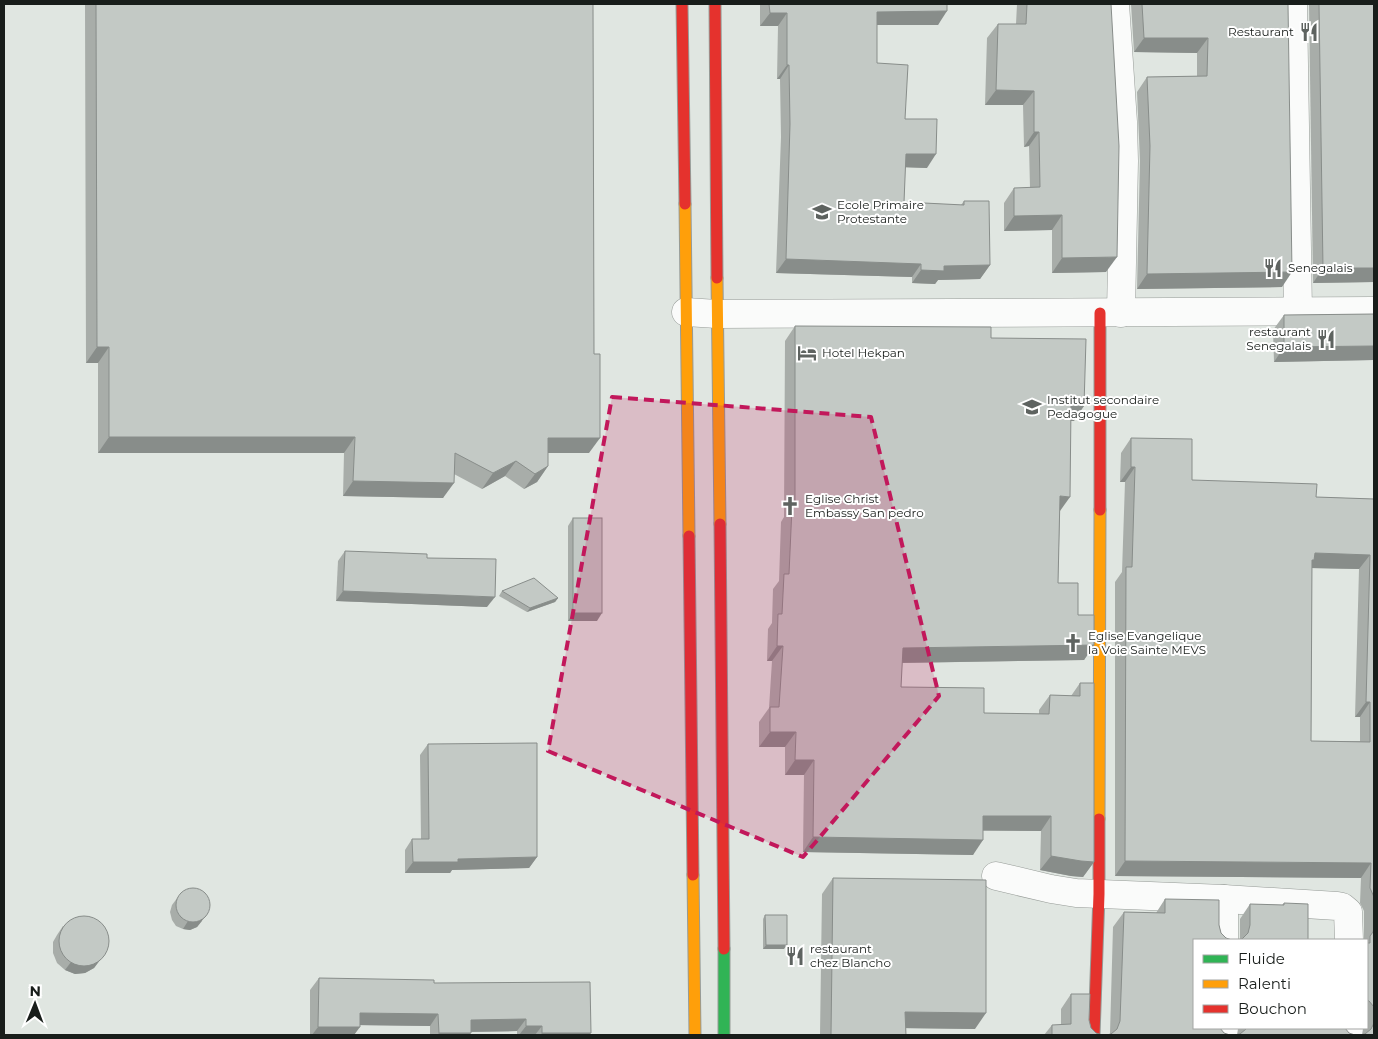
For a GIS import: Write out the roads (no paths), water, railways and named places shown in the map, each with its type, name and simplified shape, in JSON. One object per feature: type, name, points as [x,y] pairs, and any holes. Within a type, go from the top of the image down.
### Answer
[{"type":"main road","points":[[682,4],[695,1035]]},
{"type":"main road","points":[[715,4],[724,1035]]},
{"type":"main road","points":[[1094,1035],[1099,894],[1110,313]]},
{"type":"street","points":[[1110,313],[1124,161],[1115,4]]},
{"type":"street","points":[[1293,4],[1298,312]]},
{"type":"street","points":[[686,312],[717,314],[1374,311]]},
{"type":"street","points":[[996,876],[1076,893],[1224,899],[1342,907],[1348,912],[1349,939]]},
{"type":"street","points":[[1224,899],[1224,939]]},
{"type":"place","name":"Restaurant","points":[[1309,32]]},
{"type":"place","name":"Ecole Primaire Protestante","points":[[822,212]]},
{"type":"place","name":"Senegalais","points":[[1273,268]]},
{"type":"place","name":"restaurant Senegalais","points":[[1326,339]]},
{"type":"place","name":"Hotel Hekpan","points":[[807,353]]},
{"type":"place","name":"Institut secondaire Pedagogue","points":[[1032,407]]},
{"type":"place","name":"Eglise Christ Embassy San pedro","points":[[790,506]]},
{"type":"place","name":"Eglise Evangelique la Voie Sainte MEVS","points":[[1073,643]]},
{"type":"place","name":"restaurant chez Blancho","points":[[795,956]]}]
